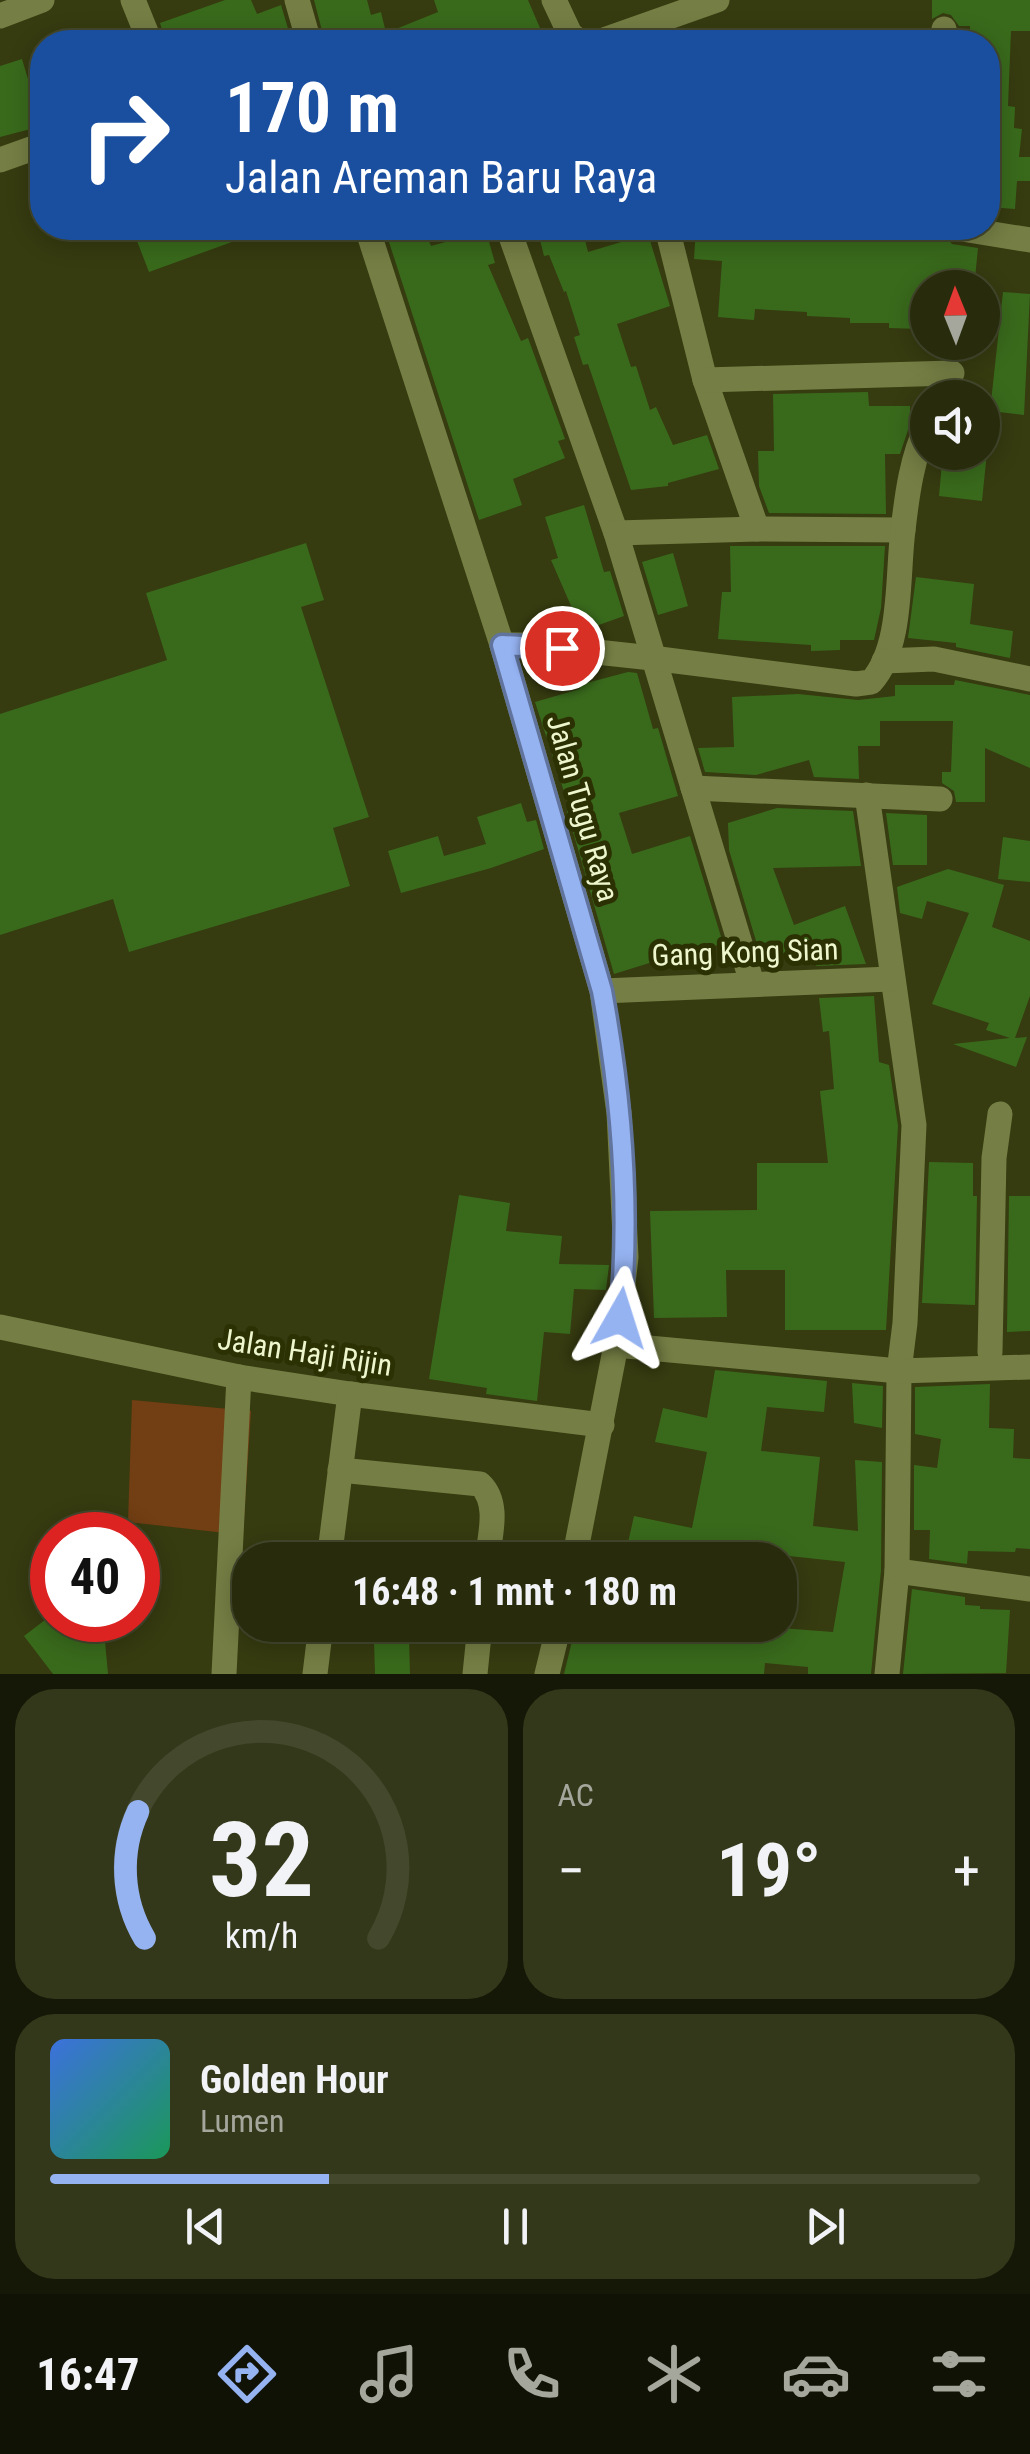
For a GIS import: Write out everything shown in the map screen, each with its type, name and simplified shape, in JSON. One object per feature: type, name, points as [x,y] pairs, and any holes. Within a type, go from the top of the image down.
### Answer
[{"type":"street","points":[[0,16],[42,0]]},
{"type":"street","points":[[133,0],[145,30]]},
{"type":"street","points":[[297,0],[306,30]]},
{"type":"street","points":[[554,0],[568,30]]},
{"type":"street","points":[[632,30],[716,0]]},
{"type":"street","points":[[0,160],[30,149]]},
{"type":"street","points":[[1000,235],[1030,240]]},
{"type":"street","name":"Jalan Tugu Raya","points":[[375,240],[502,645],[602,991],[619,1114],[626,1230],[616,1345],[578,1542]]},
{"type":"street","points":[[512,240],[616,533],[752,983]]},
{"type":"street","points":[[669,240],[706,380],[757,529]]},
{"type":"street","points":[[706,380],[952,373],[949,380]]},
{"type":"street","points":[[502,645],[532,644],[856,684],[871,682],[881,667],[897,612],[903,530],[913,470]]},
{"type":"street","points":[[616,533],[903,530]]},
{"type":"street","points":[[881,667],[934,659],[1030,679]]},
{"type":"street","points":[[693,788],[940,799]]},
{"type":"street","points":[[867,795],[892,978],[910,1075],[914,1125],[905,1323],[899,1371],[897,1571],[887,1674]]},
{"type":"street","name":"Gang Kong Sian","points":[[602,991],[892,978]]},
{"type":"street","points":[[990,1352],[994,1158],[1000,1114]]},
{"type":"street","name":"Jalan Haji Rijin","points":[[0,1326],[239,1376],[602,1425]]},
{"type":"street","points":[[616,1345],[899,1371],[1030,1368]]},
{"type":"street","points":[[899,1371],[924,1358],[1030,1350]]},
{"type":"street","points":[[224,1674],[239,1376]]},
{"type":"street","points":[[331,1542],[350,1394]]},
{"type":"street","points":[[340,1470],[480,1484],[489,1492],[492,1508],[489,1542]]},
{"type":"street","points":[[897,1571],[1030,1589]]},
{"type":"street","points":[[315,1674],[319,1642]]},
{"type":"street","points":[[475,1674],[478,1642]]},
{"type":"street","points":[[546,1674],[554,1642]]},
{"type":"shaded area","points":[[132,1400],[251,1411],[243,1535],[160,1526],[160,1512],[128,1512]]},
{"type":"building","points":[[225,0],[251,0],[257,14],[281,5],[288,30],[162,30],[160,23]]},
{"type":"building","points":[[314,0],[367,0],[371,15],[381,12],[385,30],[322,30]]},
{"type":"building","points":[[434,0],[528,0],[541,30],[393,30],[438,12]]},
{"type":"building","points":[[932,0],[1030,0],[1030,31],[1011,31],[1008,106],[1015,107],[1014,128],[1022,129],[1019,157],[1030,157],[1030,181],[1017,181],[1015,209],[1000,208],[1000,30],[970,30],[970,26],[959,26],[951,15],[943,13],[932,19]]},
{"type":"building","points":[[22,59],[30,86],[30,129],[0,137],[0,66]]},
{"type":"building","points":[[137,240],[237,240],[149,272]]},
{"type":"building","points":[[429,240],[431,246],[453,240],[489,240],[495,263],[488,265],[521,341],[528,338],[565,439],[558,441],[565,458],[513,479],[522,505],[479,520],[389,242]]},
{"type":"building","points":[[540,240],[585,240],[588,252],[628,240],[650,240],[670,306],[617,324],[650,410],[656,407],[673,445],[707,435],[719,469],[668,486],[631,490],[588,364],[583,365],[574,337],[580,335],[566,291],[549,255],[544,256]]},
{"type":"building","points":[[695,240],[948,240],[978,248],[976,270],[910,270],[910,329],[889,328],[889,323],[850,323],[850,318],[807,316],[807,312],[755,309],[754,320],[718,317],[722,261],[694,259]]},
{"type":"building","points":[[1003,292],[1030,294],[1024,415],[1000,412],[1000,380],[993,380],[996,360],[1000,360]]},
{"type":"building","points":[[868,392],[869,406],[910,406],[910,424],[900,454],[885,454],[886,514],[769,513],[759,486],[758,451],[774,451],[773,394]]},
{"type":"building","points":[[941,470],[985,470],[982,501],[939,496]]},
{"type":"building","points":[[584,505],[604,572],[610,571],[624,616],[582,631],[551,560],[558,558],[545,517]]},
{"type":"building","points":[[306,543],[324,600],[301,607],[369,817],[333,828],[350,886],[129,952],[113,899],[0,935],[0,714],[167,660],[146,593]]},
{"type":"building","points":[[730,546],[885,546],[881,608],[874,640],[840,640],[840,650],[811,651],[811,645],[718,639],[722,592],[731,592]]},
{"type":"building","points":[[673,553],[688,606],[658,615],[642,562]]},
{"type":"building","points":[[916,577],[974,584],[970,624],[1013,631],[1010,658],[956,647],[956,643],[908,638]]},
{"type":"building","points":[[628,672],[637,673],[678,796],[619,813],[632,854],[690,836],[723,943],[677,960],[675,955],[614,974],[567,811],[570,810],[535,702]]},
{"type":"building","points":[[955,680],[1030,695],[1030,768],[985,748],[985,802],[956,802],[954,791],[942,783],[942,772],[951,772],[953,721],[880,721],[880,746],[858,746],[859,779],[814,777],[809,760],[756,775],[705,772],[698,748],[734,747],[732,697],[798,694],[858,700],[895,696],[895,685],[954,685]]},
{"type":"building","points":[[521,803],[527,822],[536,820],[544,849],[401,893],[388,851],[438,836],[444,856],[486,844],[477,817]]},
{"type":"building","points":[[777,808],[853,811],[861,866],[773,868],[794,925],[845,906],[866,964],[816,966],[808,944],[762,961],[729,850],[728,823]]},
{"type":"building","points":[[886,813],[927,815],[927,865],[893,865]]},
{"type":"building","points":[[1003,837],[1030,841],[1030,882],[998,879]]},
{"type":"building","points":[[948,869],[1004,885],[992,927],[1030,941],[1030,996],[1015,1038],[1027,1037],[1016,1067],[953,1044],[1010,1038],[986,1030],[989,1023],[932,1004],[969,913],[927,901],[922,919],[900,913],[897,887]]},
{"type":"building","points":[[874,996],[879,1062],[889,1065],[898,1126],[886,1330],[785,1330],[785,1270],[726,1270],[727,1317],[654,1318],[650,1211],[757,1210],[757,1163],[828,1163],[820,1091],[834,1089],[829,1031],[823,1032],[819,998]]},
{"type":"building","points":[[929,1162],[973,1163],[973,1196],[977,1196],[975,1305],[922,1303]]},
{"type":"building","points":[[459,1195],[510,1203],[506,1231],[562,1236],[559,1264],[609,1265],[606,1290],[574,1289],[570,1334],[544,1332],[537,1401],[486,1394],[487,1388],[429,1379]]},
{"type":"building","points":[[1009,1196],[1030,1196],[1030,1331],[1007,1332]]},
{"type":"building","points":[[715,1370],[827,1381],[824,1412],[767,1407],[761,1451],[820,1457],[813,1526],[858,1531],[855,1460],[882,1462],[881,1570],[871,1674],[808,1674],[808,1667],[765,1663],[764,1674],[564,1674],[572,1642],[797,1642],[797,1629],[833,1632],[845,1562],[797,1557],[797,1542],[628,1542],[634,1516],[692,1528],[707,1452],[655,1442],[663,1408],[707,1418]]},
{"type":"building","points":[[852,1383],[883,1386],[882,1428],[854,1423]]},
{"type":"building","points":[[990,1384],[989,1428],[1014,1429],[1013,1458],[1030,1459],[1030,1549],[968,1551],[967,1564],[929,1559],[930,1530],[914,1530],[914,1465],[937,1468],[941,1439],[915,1434],[915,1387]]},
{"type":"building","points":[[912,1589],[965,1597],[965,1605],[980,1609],[1010,1610],[1006,1673],[903,1674]]},
{"type":"building","points":[[30,1631],[30,1642],[105,1642],[108,1674],[53,1674],[24,1636]]},
{"type":"building","points":[[374,1642],[409,1642],[410,1674],[375,1674]]},
{"type":"route","points":[[562,648],[502,645],[602,991],[610,1033],[626,1230],[620,1318]]}]
